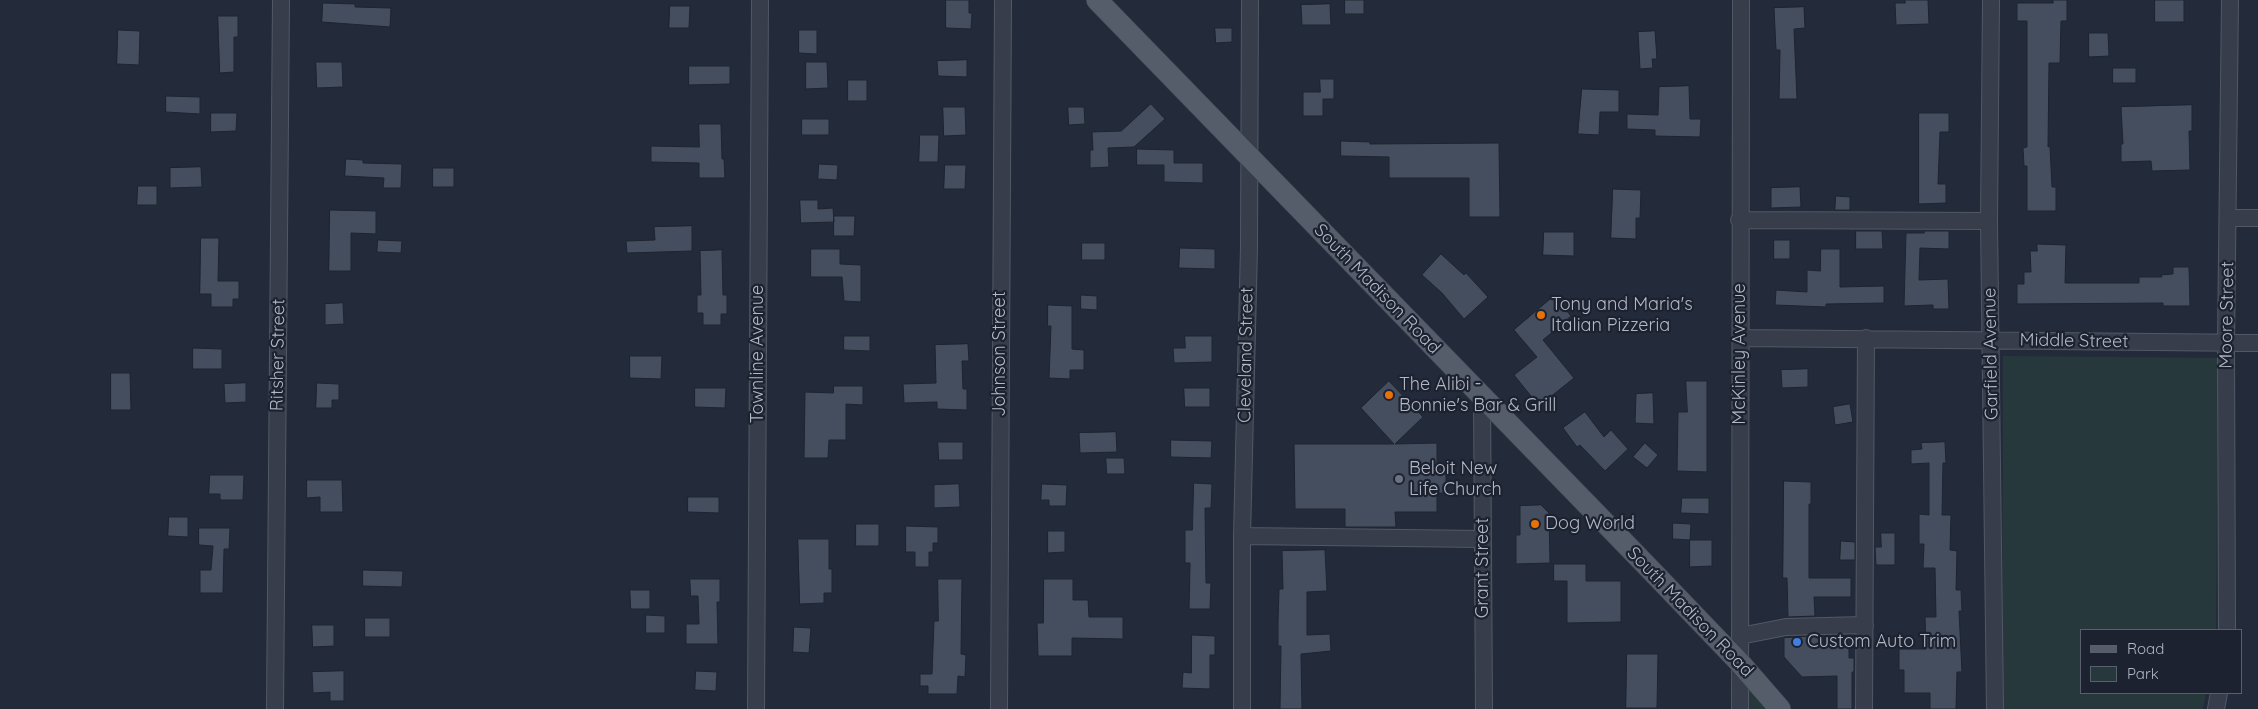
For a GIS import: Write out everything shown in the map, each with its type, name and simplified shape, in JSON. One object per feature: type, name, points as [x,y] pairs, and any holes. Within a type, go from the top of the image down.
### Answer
[{"type":"main road","name":"South Madison Road","points":[[1097,0],[1740,663],[1780,709]]},
{"type":"street","name":"Ritsher Street","points":[[275,709],[281,0]]},
{"type":"street","name":"Townline Avenue","points":[[756,709],[760,0]]},
{"type":"street","name":"Johnson Street","points":[[999,709],[1002,0]]},
{"type":"street","name":"Cleveland Street","points":[[1242,709],[1242,536],[1250,0]]},
{"type":"street","name":"McKinley Avenue","points":[[1740,0],[1740,709]]},
{"type":"street","name":"Garfield Avenue","points":[[1991,0],[1989,221],[1995,709]]},
{"type":"street","name":"Moore Street","points":[[2227,629],[2226,343],[2229,218],[2230,0]]},
{"type":"street","points":[[2229,218],[2258,218]]},
{"type":"street","points":[[1739,220],[1989,221]]},
{"type":"street","name":"Middle Street","points":[[1740,338],[2258,343]]},
{"type":"street","points":[[1864,709],[1866,338]]},
{"type":"street","name":"Grant Street","points":[[1482,397],[1484,709]]},
{"type":"street","points":[[1242,536],[1482,539]]},
{"type":"street","points":[[1740,636],[1786,627],[1865,625]]},
{"type":"street","points":[[2216,709],[2219,694]]},
{"type":"green space","points":[[2003,356],[2218,358],[2216,629],[2080,629],[2080,694],[2206,694],[2203,709],[2002,709]]},
{"type":"green space","points":[[1740,663],[1780,709],[1740,709]]},
{"type":"building","points":[[946,0],[969,0],[969,13],[972,13],[971,29],[946,28]]},
{"type":"building","points":[[1345,0],[1364,0],[1364,14],[1345,14]]},
{"type":"building","points":[[1905,0],[1928,0],[1929,24],[1896,25],[1895,3],[1905,3]]},
{"type":"building","points":[[2053,0],[2067,0],[2067,21],[2061,21],[2060,63],[2049,63],[2048,147],[2050,146],[2052,187],[2056,187],[2056,211],[2027,211],[2027,166],[2024,166],[2023,148],[2027,147],[2027,21],[2017,21],[2017,3],[2053,3]]},
{"type":"building","points":[[2155,0],[2184,0],[2184,22],[2155,22]]},
{"type":"building","points":[[323,3],[355,4],[355,7],[391,8],[390,27],[322,22]]},
{"type":"building","points":[[1330,4],[1331,25],[1302,25],[1301,5]]},
{"type":"building","points":[[670,6],[690,6],[689,28],[669,28]]},
{"type":"building","points":[[1804,7],[1805,28],[1794,29],[1797,99],[1779,99],[1780,50],[1776,50],[1774,8]]},
{"type":"building","points":[[218,16],[238,16],[238,37],[234,37],[234,72],[220,73]]},
{"type":"building","points":[[1215,28],[1232,28],[1232,42],[1216,43]]},
{"type":"building","points":[[118,30],[140,31],[139,65],[117,64]]},
{"type":"building","points":[[799,30],[817,30],[817,54],[799,53]]},
{"type":"building","points":[[1655,31],[1657,59],[1652,59],[1653,68],[1640,69],[1638,32]]},
{"type":"building","points":[[2089,33],[2108,33],[2109,56],[2089,57]]},
{"type":"building","points":[[967,60],[967,77],[938,76],[937,61]]},
{"type":"building","points":[[316,62],[342,62],[343,87],[317,88]]},
{"type":"building","points":[[806,62],[827,62],[828,88],[806,89]]},
{"type":"building","points":[[689,66],[730,66],[730,84],[689,85]]},
{"type":"building","points":[[2113,68],[2136,68],[2136,83],[2113,83]]},
{"type":"building","points":[[1320,79],[1334,79],[1334,99],[1323,99],[1323,116],[1303,116],[1303,92],[1320,92]]},
{"type":"building","points":[[848,80],[867,80],[867,101],[848,101]]},
{"type":"building","points":[[1689,86],[1690,119],[1701,119],[1700,137],[1655,136],[1655,130],[1627,129],[1627,114],[1658,115],[1659,87]]},
{"type":"building","points":[[1582,89],[1619,90],[1619,112],[1600,112],[1599,135],[1578,134]]},
{"type":"building","points":[[166,96],[200,97],[200,114],[166,112]]},
{"type":"building","points":[[1151,104],[1165,119],[1134,147],[1108,148],[1109,167],[1090,168],[1090,150],[1093,150],[1092,132],[1121,131]]},
{"type":"building","points":[[2192,105],[2192,131],[2189,131],[2190,170],[2152,171],[2151,161],[2121,162],[2121,144],[2123,144],[2121,107]]},
{"type":"building","points":[[943,107],[965,107],[966,135],[944,136]]},
{"type":"building","points":[[1068,107],[1084,107],[1085,124],[1069,125]]},
{"type":"building","points":[[211,113],[237,113],[236,131],[211,132]]},
{"type":"building","points":[[1919,113],[1949,113],[1949,132],[1940,132],[1938,184],[1946,184],[1946,203],[1919,204]]},
{"type":"building","points":[[802,119],[829,119],[829,135],[802,135]]},
{"type":"building","points":[[699,124],[721,124],[722,159],[724,159],[725,178],[699,178],[699,163],[651,162],[651,146],[699,147]]},
{"type":"building","points":[[920,135],[939,135],[938,162],[919,162]]},
{"type":"building","points":[[1341,141],[1370,142],[1370,144],[1499,143],[1500,217],[1469,217],[1469,178],[1389,178],[1389,157],[1341,156]]},
{"type":"building","points":[[1137,149],[1174,150],[1174,163],[1203,163],[1203,183],[1164,182],[1164,165],[1137,165]]},
{"type":"building","points":[[346,159],[363,160],[363,163],[402,164],[401,188],[383,188],[384,178],[345,176]]},
{"type":"building","points":[[819,164],[838,165],[837,180],[818,179]]},
{"type":"building","points":[[945,165],[966,165],[965,189],[944,189]]},
{"type":"building","points":[[201,167],[202,187],[170,188],[170,168]]},
{"type":"building","points":[[433,168],[454,168],[454,187],[433,187]]},
{"type":"building","points":[[138,186],[157,186],[157,205],[137,205]]},
{"type":"building","points":[[1800,187],[1801,207],[1771,208],[1771,188]]},
{"type":"building","points":[[1613,189],[1641,190],[1640,218],[1636,218],[1636,239],[1611,238]]},
{"type":"building","points":[[1836,196],[1850,197],[1850,210],[1835,210]]},
{"type":"building","points":[[800,200],[818,200],[818,209],[833,208],[834,222],[801,223]]},
{"type":"building","points":[[330,210],[376,211],[376,234],[351,233],[351,271],[329,271]]},
{"type":"building","points":[[834,216],[855,216],[854,236],[834,236]]},
{"type":"building","points":[[692,226],[692,251],[627,253],[626,241],[655,240],[654,227]]},
{"type":"building","points":[[1856,231],[1882,231],[1883,249],[1856,249]]},
{"type":"building","points":[[1924,231],[1949,231],[1949,249],[1920,248],[1919,280],[1948,279],[1949,309],[1933,309],[1933,305],[1904,306],[1906,233],[1924,233]]},
{"type":"building","points":[[1544,232],[1574,232],[1574,256],[1543,255]]},
{"type":"building","points":[[201,238],[219,238],[218,281],[239,281],[239,299],[233,299],[233,307],[211,307],[211,294],[200,294]]},
{"type":"building","points":[[378,240],[402,241],[401,253],[377,252]]},
{"type":"building","points":[[1774,240],[1790,240],[1790,259],[1774,259]]},
{"type":"building","points":[[1082,243],[1105,243],[1105,260],[1082,260]]},
{"type":"building","points":[[2037,244],[2066,245],[2065,283],[2139,283],[2139,277],[2162,277],[2161,275],[2173,274],[2173,267],[2189,267],[2190,306],[2163,306],[2163,303],[2017,304],[2017,284],[2024,284],[2024,272],[2031,272],[2030,251],[2037,251]]},
{"type":"building","points":[[1180,248],[1215,249],[1215,269],[1179,268]]},
{"type":"building","points":[[811,249],[840,249],[840,264],[861,265],[861,302],[844,301],[842,277],[811,277]]},
{"type":"building","points":[[1821,249],[1840,249],[1840,287],[1884,286],[1884,303],[1826,304],[1826,307],[1775,305],[1776,290],[1807,292],[1807,270],[1820,271]]},
{"type":"building","points":[[722,250],[723,295],[727,295],[727,314],[721,314],[721,325],[703,325],[703,313],[697,313],[697,295],[701,295],[700,251]]},
{"type":"building","points":[[1441,254],[1464,275],[1466,273],[1488,297],[1464,319],[1442,293],[1422,275]]},
{"type":"building","points":[[1081,295],[1097,296],[1097,310],[1081,309]]},
{"type":"building","points":[[1554,296],[1571,316],[1543,340],[1574,378],[1539,406],[1514,375],[1537,357],[1514,330]]},
{"type":"building","points":[[343,303],[344,324],[325,325],[325,304]]},
{"type":"building","points":[[1048,305],[1072,306],[1072,349],[1084,350],[1084,370],[1070,370],[1070,379],[1049,378],[1051,326],[1048,326]]},
{"type":"building","points":[[844,336],[870,336],[870,351],[844,350]]},
{"type":"building","points":[[1185,336],[1212,336],[1212,362],[1174,363],[1173,348],[1185,348]]},
{"type":"building","points":[[968,344],[969,361],[962,361],[963,389],[967,389],[967,410],[937,409],[937,402],[904,403],[903,384],[936,383],[935,345]]},
{"type":"building","points":[[193,348],[222,349],[222,369],[193,369]]},
{"type":"building","points":[[630,356],[662,356],[661,379],[630,378]]},
{"type":"building","points":[[1808,369],[1808,387],[1782,388],[1781,370]]},
{"type":"building","points":[[111,373],[130,373],[131,410],[111,410]]},
{"type":"building","name":"Beloit New Life Church","points":[[1389,381],[1423,417],[1395,444],[1437,443],[1437,469],[1446,469],[1446,493],[1437,493],[1437,512],[1395,512],[1396,527],[1345,527],[1345,509],[1295,509],[1294,444],[1394,444],[1361,408]]},
{"type":"building","points":[[1686,381],[1707,381],[1707,472],[1677,471],[1678,412],[1687,412]]},
{"type":"building","points":[[246,383],[246,402],[225,403],[224,384]]},
{"type":"building","points":[[317,383],[339,384],[339,400],[332,400],[332,408],[316,408]]},
{"type":"building","points":[[834,386],[863,386],[863,405],[846,404],[846,440],[829,440],[828,458],[804,458],[805,392],[833,393]]},
{"type":"building","points":[[695,388],[726,388],[725,408],[695,407]]},
{"type":"building","points":[[1184,388],[1210,388],[1210,407],[1185,407]]},
{"type":"building","points":[[1653,393],[1654,424],[1635,423],[1636,394]]},
{"type":"building","points":[[1850,404],[1853,422],[1835,425],[1833,407]]},
{"type":"building","points":[[1585,412],[1604,437],[1611,430],[1628,449],[1605,471],[1580,445],[1577,447],[1563,428]]},
{"type":"building","points":[[1116,432],[1117,452],[1080,453],[1079,433]]},
{"type":"building","points":[[1171,440],[1212,441],[1211,458],[1171,457]]},
{"type":"building","points":[[938,442],[963,442],[963,460],[939,460]]},
{"type":"building","points":[[1945,442],[1946,463],[1943,463],[1942,515],[1951,515],[1950,550],[1957,551],[1956,590],[1961,590],[1962,611],[1959,611],[1962,672],[1957,672],[1956,709],[1930,709],[1930,693],[1904,693],[1904,670],[1899,670],[1899,649],[1926,649],[1925,617],[1936,617],[1935,568],[1923,568],[1924,544],[1919,544],[1919,514],[1929,515],[1929,463],[1911,464],[1911,450],[1922,449],[1921,443]]},
{"type":"building","points":[[1645,443],[1658,455],[1647,468],[1633,457]]},
{"type":"building","points":[[1106,458],[1124,458],[1125,474],[1107,474]]},
{"type":"building","points":[[210,475],[244,475],[243,500],[220,500],[220,494],[209,494]]},
{"type":"building","points":[[307,480],[342,480],[343,512],[320,512],[320,497],[307,498]]},
{"type":"building","points":[[1784,481],[1811,482],[1811,504],[1809,504],[1809,578],[1851,578],[1851,597],[1814,597],[1815,616],[1788,617],[1787,578],[1783,578]]},
{"type":"building","points":[[1194,483],[1212,484],[1211,508],[1205,508],[1206,583],[1211,583],[1210,609],[1189,609],[1190,563],[1185,563],[1185,530],[1192,530]]},
{"type":"building","points":[[959,484],[960,507],[934,508],[934,485]]},
{"type":"building","points":[[1042,484],[1067,485],[1066,506],[1049,506],[1049,500],[1041,500]]},
{"type":"building","points":[[688,497],[719,497],[719,513],[688,512]]},
{"type":"building","points":[[1682,498],[1709,498],[1709,514],[1681,513]]},
{"type":"building","name":"Dog World","points":[[1541,505],[1549,513],[1550,563],[1516,564],[1516,535],[1520,535],[1520,506]]},
{"type":"building","points":[[169,517],[188,517],[188,537],[168,536]]},
{"type":"building","points":[[1673,523],[1691,524],[1690,540],[1673,539]]},
{"type":"building","points":[[856,524],[879,524],[879,546],[856,546]]},
{"type":"building","points":[[906,526],[938,527],[938,543],[933,543],[933,552],[929,552],[929,567],[915,567],[915,552],[906,552]]},
{"type":"building","points":[[199,528],[230,528],[229,549],[224,549],[223,593],[200,593],[200,570],[211,570],[213,546],[199,545]]},
{"type":"building","points":[[1048,531],[1065,531],[1065,552],[1048,553]]},
{"type":"building","points":[[1881,533],[1895,533],[1895,565],[1876,565],[1875,547],[1881,547]]},
{"type":"building","points":[[798,539],[829,539],[829,569],[832,569],[832,593],[824,593],[824,603],[800,604]]},
{"type":"building","points":[[1690,540],[1712,540],[1712,566],[1690,567]]},
{"type":"building","points":[[1841,541],[1855,542],[1855,560],[1840,560]]},
{"type":"building","points":[[1325,550],[1327,591],[1307,592],[1307,635],[1330,634],[1331,651],[1301,654],[1302,709],[1280,709],[1281,646],[1278,646],[1278,622],[1279,589],[1283,589],[1282,551]]},
{"type":"building","points":[[1554,564],[1586,564],[1586,581],[1621,581],[1621,622],[1567,623],[1567,581],[1554,581]]},
{"type":"building","points":[[363,570],[403,571],[402,587],[363,586]]},
{"type":"building","points":[[690,579],[720,579],[720,602],[717,602],[718,644],[686,644],[686,624],[699,624],[698,596],[691,596]]},
{"type":"building","points":[[938,579],[962,579],[961,654],[966,655],[965,677],[958,676],[957,694],[928,694],[928,686],[920,686],[920,674],[932,674],[934,621],[938,621]]},
{"type":"building","points":[[1044,579],[1073,579],[1073,600],[1088,600],[1089,617],[1123,617],[1123,639],[1072,638],[1072,656],[1038,656],[1037,623],[1043,623]]},
{"type":"building","points":[[630,590],[650,590],[650,609],[631,609]]},
{"type":"building","points":[[646,615],[665,616],[665,633],[646,633]]},
{"type":"building","points":[[365,618],[390,618],[390,637],[365,637]]},
{"type":"building","points":[[312,625],[334,625],[334,646],[313,647]]},
{"type":"building","points":[[794,627],[811,628],[809,653],[793,652]]},
{"type":"building","points":[[1192,635],[1215,636],[1215,655],[1210,655],[1210,689],[1182,688],[1183,672],[1191,673]]},
{"type":"building","points":[[1819,636],[1819,646],[1849,646],[1849,658],[1854,658],[1852,709],[1837,709],[1837,676],[1802,677],[1784,657],[1784,638]]},
{"type":"building","points":[[1627,654],[1658,654],[1657,708],[1626,708]]},
{"type":"building","points":[[344,671],[344,701],[330,701],[330,692],[313,693],[312,672]]},
{"type":"building","points":[[696,671],[717,672],[716,691],[695,690]]},
{"type":"place","name":"Tony and Maria's Italian Pizzeria","points":[[1541,315]]},
{"type":"place","name":"The Alibi - Bonnie's Bar & Grill","points":[[1389,395]]},
{"type":"place","name":"Beloit New Life Church","points":[[1399,479]]},
{"type":"place","name":"Dog World","points":[[1535,524]]},
{"type":"place","name":"Custom Auto Trim","points":[[1797,642]]}]
